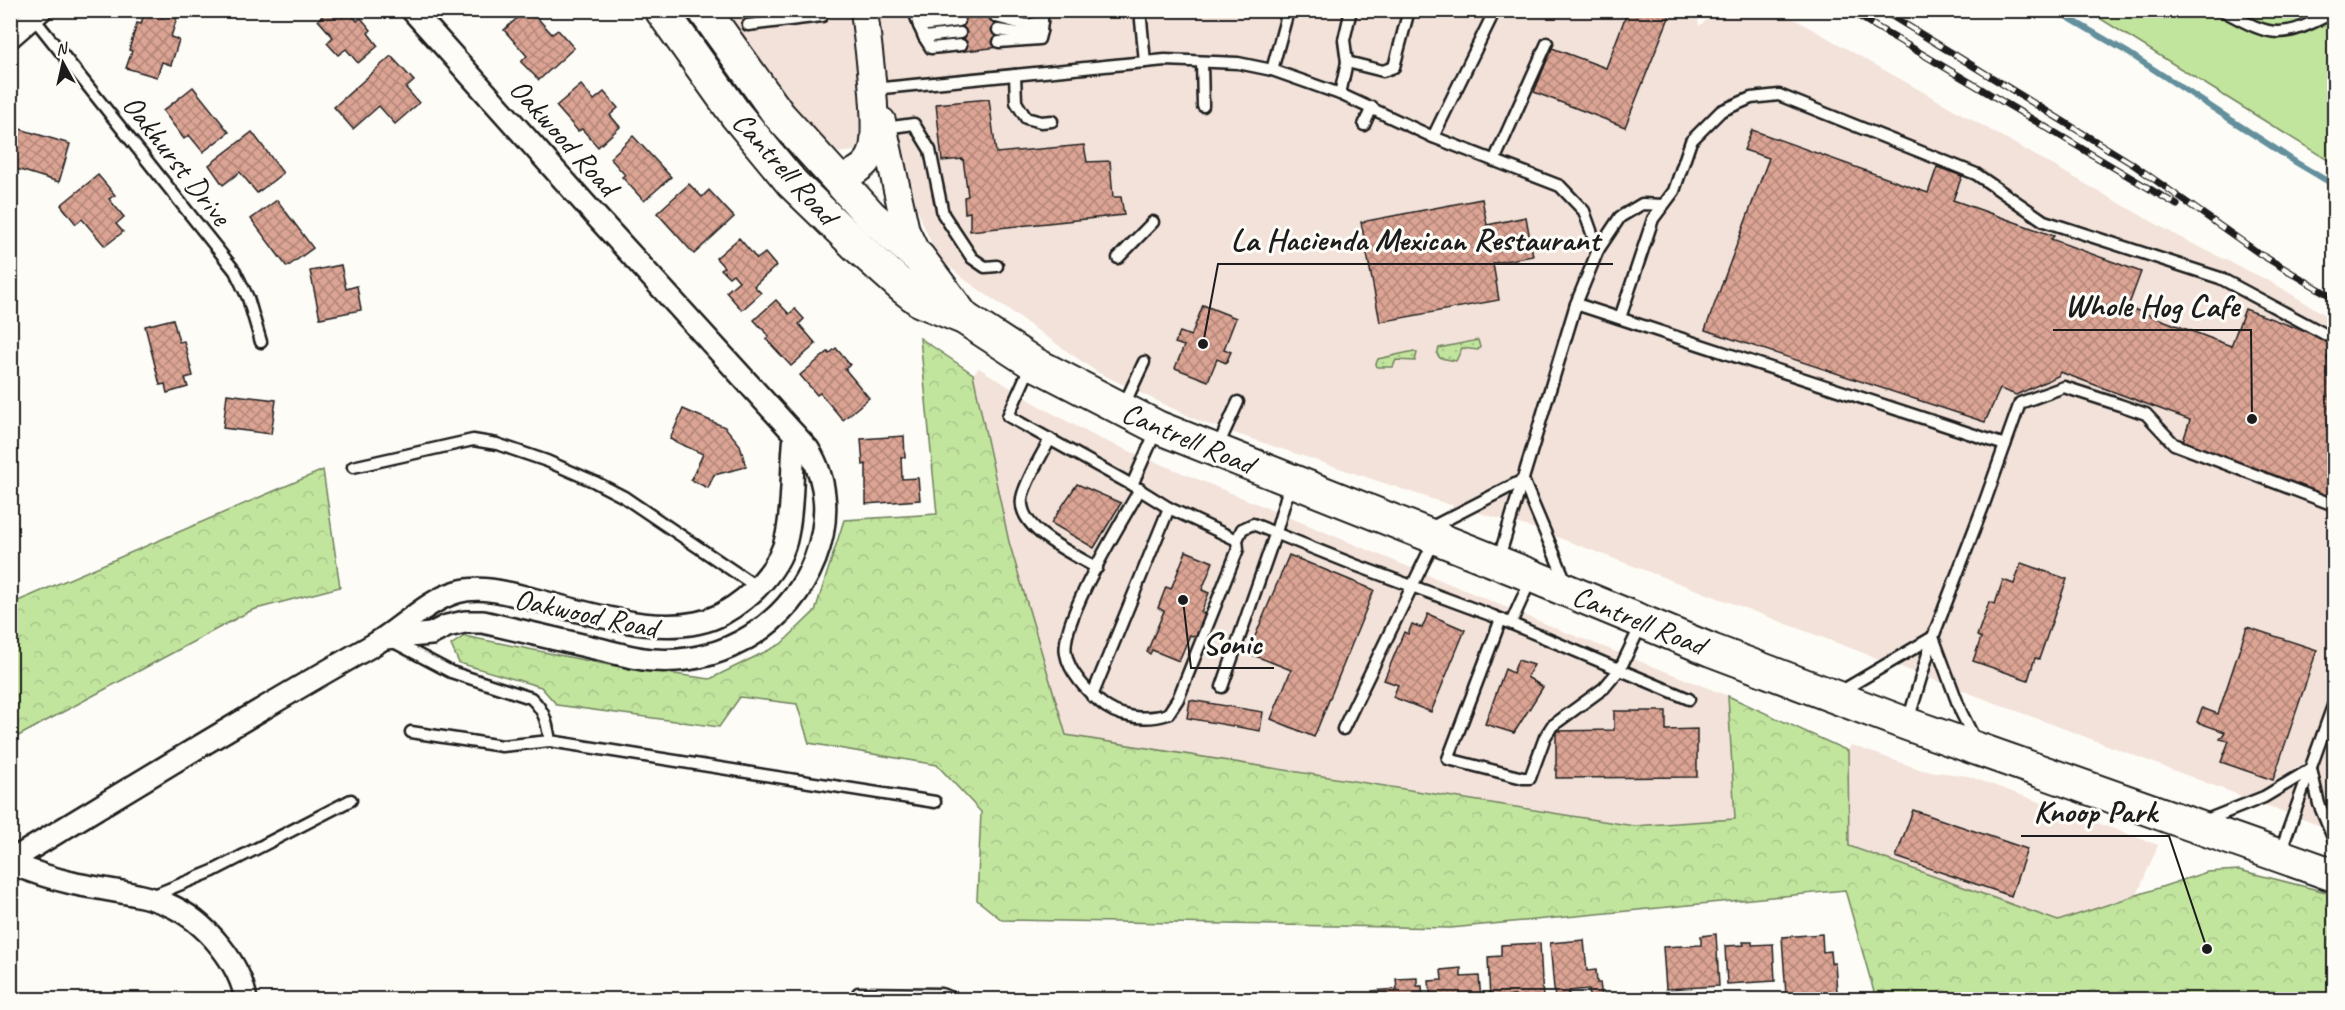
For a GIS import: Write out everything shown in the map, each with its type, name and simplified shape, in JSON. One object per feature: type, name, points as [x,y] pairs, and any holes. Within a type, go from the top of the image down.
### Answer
[{"type":"main road","name":"Cantrell Road","points":[[661,10],[730,107],[792,183],[857,246],[912,294],[921,301],[964,318],[1033,363],[1122,410],[1157,428],[1532,576],[1711,650],[1907,724],[2334,875]]},
{"type":"main road","name":"Cantrell Road","points":[[704,10],[779,115],[871,216],[919,258],[964,318]]},
{"type":"street","name":"Oakwood Road","points":[[386,638],[431,634],[447,626],[465,622],[483,622],[649,660],[663,661],[701,657],[719,652],[742,643],[762,630],[780,613],[804,584],[819,549],[826,502],[822,479],[814,459],[795,435],[412,10]]},
{"type":"street","points":[[837,181],[864,165],[874,147],[873,89],[864,10]]},
{"type":"street","points":[[10,37],[35,13]]},
{"type":"street","points":[[873,89],[885,128],[906,231],[919,258]]},
{"type":"street","name":"Oakwood Road","points":[[10,862],[303,685],[386,638],[434,603],[460,591],[486,590],[507,593],[654,626],[680,626],[723,614],[742,601],[769,574],[787,537],[795,435]]},
{"type":"street","points":[[10,862],[33,872],[76,884],[150,897],[184,912],[213,937],[229,957],[246,999]]},
{"type":"lane","points":[[748,25],[822,16],[822,10]]},
{"type":"lane","points":[[1140,10],[1145,62]]},
{"type":"lane","points":[[1340,94],[1347,62],[1344,39],[1351,10]]},
{"type":"lane","points":[[1347,62],[1383,72],[1394,67],[1409,10]]},
{"type":"lane","points":[[1433,137],[1495,10]]},
{"type":"lane","points":[[2222,10],[2257,29],[2286,33],[2304,28],[2334,12]]},
{"type":"lane","points":[[914,11],[931,48],[962,45]]},
{"type":"lane","name":"Oakhurst Drive","points":[[35,13],[235,271],[248,298],[261,342]]},
{"type":"lane","points":[[1272,70],[1287,15]]},
{"type":"lane","points":[[996,17],[1028,25],[1042,21]]},
{"type":"lane","points":[[998,36],[1027,34],[1042,21]]},
{"type":"lane","points":[[919,26],[960,27],[924,37]]},
{"type":"lane","points":[[1494,161],[1547,43]]},
{"type":"lane","points":[[873,89],[1165,60],[1238,63],[1272,70],[1340,94],[1433,137],[1560,186],[1584,210],[1598,250]]},
{"type":"lane","points":[[1202,62],[1203,106]]},
{"type":"lane","points":[[1015,75],[1016,102],[1026,118],[1041,122],[1052,121]]},
{"type":"lane","points":[[1620,318],[1653,219],[1674,191],[1691,141],[1721,111],[1751,98],[1779,95],[1976,174],[2044,220],[2220,278],[2334,339]]},
{"type":"lane","points":[[1364,125],[1372,107]]},
{"type":"lane","points":[[885,128],[914,124],[930,150],[943,214],[972,258],[985,267],[997,266]]},
{"type":"lane","points":[[1497,564],[1576,304],[1598,250],[1620,217],[1642,204],[1663,205]]},
{"type":"lane","points":[[1118,258],[1153,222]]},
{"type":"lane","points":[[1576,304],[2005,446]]},
{"type":"lane","points":[[1122,410],[1144,362]]},
{"type":"lane","points":[[1033,363],[1008,416],[1136,487],[1169,508],[1237,540]]},
{"type":"lane","points":[[1907,724],[1933,637],[2020,403],[2064,387],[2146,414],[2174,444],[2334,505]]},
{"type":"lane","points":[[1215,451],[1238,402]]},
{"type":"lane","points":[[1157,428],[1136,487],[1069,625],[1066,642],[1066,655],[1074,673],[1092,696],[1108,710],[1121,715],[1150,718],[1168,714],[1178,699],[1238,549],[1237,540],[1242,529],[1253,524],[1506,621],[1689,699]]},
{"type":"lane","points":[[1050,439],[1023,494],[1022,511],[1029,524],[1043,535],[1097,568]]},
{"type":"lane","points":[[353,467],[473,440],[497,444],[547,461],[624,497],[757,587]]},
{"type":"lane","points":[[1343,729],[1411,586],[1428,536],[1523,480]]},
{"type":"lane","points":[[1523,480],[1571,593]]},
{"type":"lane","points":[[1222,687],[1276,532],[1291,481]]},
{"type":"lane","points":[[1092,696],[1169,508]]},
{"type":"lane","points":[[1532,576],[1506,621],[1448,759],[1530,778],[1545,737],[1552,726],[1604,688],[1620,669],[1643,622]]},
{"type":"lane","points":[[1834,695],[1933,637]]},
{"type":"lane","points":[[1933,637],[1961,712],[1979,748]]},
{"type":"lane","points":[[386,638],[451,672],[531,698],[540,706],[546,717],[550,741]]},
{"type":"lane","points":[[2279,856],[2334,703]]},
{"type":"lane","points":[[411,732],[502,746],[550,741],[934,802]]},
{"type":"lane","points":[[2194,825],[2264,796],[2311,769]]},
{"type":"lane","points":[[2311,769],[2319,804],[2334,840]]},
{"type":"lane","points":[[150,897],[213,871],[351,800]]},
{"type":"lane","points":[[858,993],[941,994],[959,999]]},
{"type":"shaded area","points":[[1697,10],[1699,26],[1718,11],[1780,11],[2181,238],[2273,283],[2334,320],[2334,831],[1533,528],[1444,503],[1201,422],[1097,372],[964,279],[936,255],[917,209],[903,146],[825,154],[717,11]]},
{"type":"shaded area","points":[[979,368],[1041,407],[1098,438],[1563,631],[1728,696],[1735,819],[1634,826],[1066,735],[1009,542],[973,374]]},
{"type":"shaded area","points":[[1851,745],[1922,770],[1968,776],[2158,845],[2137,895],[2058,921],[1849,846],[1848,751]]},
{"type":"green space","points":[[2088,11],[2334,11],[2334,164]]},
{"type":"green space","points":[[920,338],[973,374],[1009,542],[1066,735],[1634,826],[1735,819],[1728,696],[1848,751],[1849,846],[2058,921],[2207,872],[2239,870],[2334,894],[2334,999],[1876,999],[1845,890],[1451,928],[1002,920],[977,900],[981,812],[937,765],[809,743],[797,704],[740,697],[719,727],[557,705],[541,687],[459,663],[451,645],[464,636],[609,665],[710,679],[781,644],[815,611],[844,520],[937,514]]},
{"type":"green space","points":[[1478,340],[1480,347],[1478,350],[1462,348],[1456,361],[1440,358],[1437,354],[1439,348]]},
{"type":"green space","points":[[1414,351],[1417,353],[1415,361],[1396,360],[1393,367],[1377,367],[1378,359]]},
{"type":"green space","points":[[323,470],[340,587],[252,610],[11,740],[11,604]]},
{"type":"building","points":[[145,10],[164,10],[178,14],[171,37],[179,40],[171,65],[162,62],[157,77],[126,68],[137,23],[141,24]]},
{"type":"building","points":[[329,10],[348,10],[357,21],[361,18],[371,30],[368,33],[378,46],[358,63],[346,49],[338,55],[327,43],[333,37],[318,20]]},
{"type":"building","points":[[526,10],[530,10],[552,34],[558,30],[574,48],[539,80],[521,62],[527,56],[504,30]]},
{"type":"building","points":[[943,10],[995,10],[999,47],[957,52],[957,47],[962,46],[958,14],[944,15]]},
{"type":"building","points":[[1628,10],[1672,10],[1625,127],[1534,92],[1552,48],[1606,68]]},
{"type":"building","points":[[391,56],[414,81],[406,88],[419,103],[395,124],[379,106],[353,129],[334,107]]},
{"type":"building","points":[[581,85],[594,100],[604,92],[618,108],[610,115],[620,127],[598,147],[582,129],[578,131],[556,106]]},
{"type":"building","points":[[193,87],[229,132],[203,152],[189,135],[184,139],[163,111]]},
{"type":"building","points":[[989,99],[996,153],[1084,145],[1087,162],[1110,161],[1113,197],[1121,197],[1124,215],[970,231],[970,212],[965,213],[964,197],[968,196],[963,159],[942,161],[936,104]]},
{"type":"building","points":[[10,126],[70,144],[59,182],[10,167]]},
{"type":"building","points":[[1752,130],[1928,193],[1937,167],[1962,176],[1953,200],[2054,236],[2051,239],[2141,272],[2128,307],[2231,346],[2245,309],[2334,342],[2327,359],[2334,362],[2334,499],[2183,441],[2190,420],[2060,372],[2058,376],[2016,395],[2000,389],[1985,422],[1705,330],[1769,158],[1744,150]]},
{"type":"building","points":[[252,132],[283,173],[257,193],[240,172],[223,185],[209,165]]},
{"type":"building","points":[[633,136],[671,177],[644,201],[622,177],[625,175],[610,158]]},
{"type":"building","points":[[98,175],[115,195],[109,199],[124,217],[116,224],[123,232],[105,246],[82,219],[76,224],[61,205]]},
{"type":"building","points":[[689,184],[702,197],[709,190],[734,217],[694,254],[657,213]]},
{"type":"building","points":[[1482,199],[1487,225],[1526,217],[1533,256],[1493,263],[1499,300],[1380,322],[1361,222]]},
{"type":"building","points":[[277,200],[313,248],[287,267],[251,219]]},
{"type":"building","points":[[739,238],[757,259],[765,253],[776,266],[754,286],[761,293],[742,310],[726,292],[739,281],[733,274],[729,277],[721,269],[724,267],[716,258]]},
{"type":"building","points":[[341,265],[346,289],[357,286],[361,310],[320,318],[310,271]]},
{"type":"building","points":[[776,300],[789,314],[795,309],[804,319],[799,324],[816,344],[791,366],[766,339],[769,336],[754,320]]},
{"type":"building","points":[[1203,305],[1236,318],[1224,349],[1231,352],[1226,363],[1217,359],[1208,381],[1175,368],[1184,346],[1175,343],[1180,332],[1191,336]]},
{"type":"building","points":[[173,319],[179,342],[184,341],[193,376],[185,378],[188,387],[167,393],[165,384],[160,385],[145,326]]},
{"type":"building","points":[[836,348],[850,365],[845,369],[869,398],[843,420],[820,393],[817,395],[800,375]]},
{"type":"building","points":[[227,394],[276,400],[271,434],[223,428]]},
{"type":"building","points":[[683,409],[725,427],[740,445],[746,467],[714,475],[708,488],[691,480],[703,454],[670,439]]},
{"type":"building","points":[[904,436],[905,457],[901,457],[902,479],[918,478],[920,500],[866,504],[866,464],[863,465],[861,439]]},
{"type":"building","points":[[1077,484],[1121,503],[1094,548],[1051,523]]},
{"type":"building","points":[[1186,551],[1213,562],[1202,590],[1209,593],[1201,612],[1208,615],[1198,638],[1190,635],[1179,661],[1152,650],[1150,654],[1147,652],[1164,611],[1158,608],[1166,587],[1171,589]]},
{"type":"building","points":[[1289,555],[1374,590],[1314,737],[1271,719],[1291,670],[1248,653]]},
{"type":"building","points":[[2021,563],[2067,579],[2039,659],[2035,658],[2028,680],[1973,661],[1981,638],[1977,636],[1989,602],[1995,604],[2003,580],[2014,584]]},
{"type":"building","points":[[1428,614],[1465,630],[1431,712],[1393,697],[1398,685],[1384,680],[1404,632],[1408,634],[1412,624],[1422,628]]},
{"type":"building","points":[[2247,627],[2317,650],[2273,780],[2221,762],[2229,741],[2220,739],[2225,732],[2197,722],[2202,708],[2218,714]]},
{"type":"building","points":[[1518,660],[1534,665],[1527,677],[1543,687],[1514,733],[1485,724],[1505,669],[1513,673]]},
{"type":"building","points":[[1190,700],[1263,712],[1260,731],[1187,718]]},
{"type":"building","points":[[1614,711],[1666,711],[1666,730],[1697,729],[1697,777],[1556,778],[1556,731],[1614,730]]},
{"type":"building","points":[[1913,810],[2027,849],[2011,896],[1896,857]]},
{"type":"building","points":[[1716,934],[1719,986],[1666,989],[1663,947],[1701,945],[1701,936]]},
{"type":"building","points":[[1822,934],[1823,952],[1830,951],[1831,963],[1835,963],[1837,992],[1786,995],[1782,937]]},
{"type":"building","points":[[1584,940],[1587,971],[1596,970],[1597,983],[1600,983],[1602,996],[1589,997],[1589,989],[1569,991],[1569,995],[1563,996],[1564,1000],[1555,1000],[1550,943]]},
{"type":"building","points":[[1743,942],[1752,942],[1752,945],[1773,944],[1775,981],[1727,984],[1725,946],[1744,945]]},
{"type":"building","points":[[1540,943],[1543,1000],[1515,1000],[1515,996],[1507,996],[1507,1000],[1490,1000],[1488,957],[1501,956],[1501,945]]},
{"type":"building","points":[[1461,968],[1461,977],[1479,976],[1481,1000],[1431,1000],[1429,981],[1442,980],[1441,970]]},
{"type":"building","points":[[1417,978],[1417,986],[1422,986],[1423,1000],[1373,1000],[1372,991],[1397,989],[1396,979]]},
{"type":"waterway","points":[[2055,10],[2127,52],[2334,185]]},
{"type":"railway","points":[[1848,10],[2177,205]]},
{"type":"railway","points":[[1882,10],[2131,163],[2260,254],[2334,298]]},
{"type":"place","name":"La Hacienda Mexican Restaurant","points":[[1203,344]]},
{"type":"place","name":"Whole Hog Cafe","points":[[2252,419]]},
{"type":"place","name":"Sonic","points":[[1183,600]]},
{"type":"place","name":"Knoop Park","points":[[2207,949]]}]
